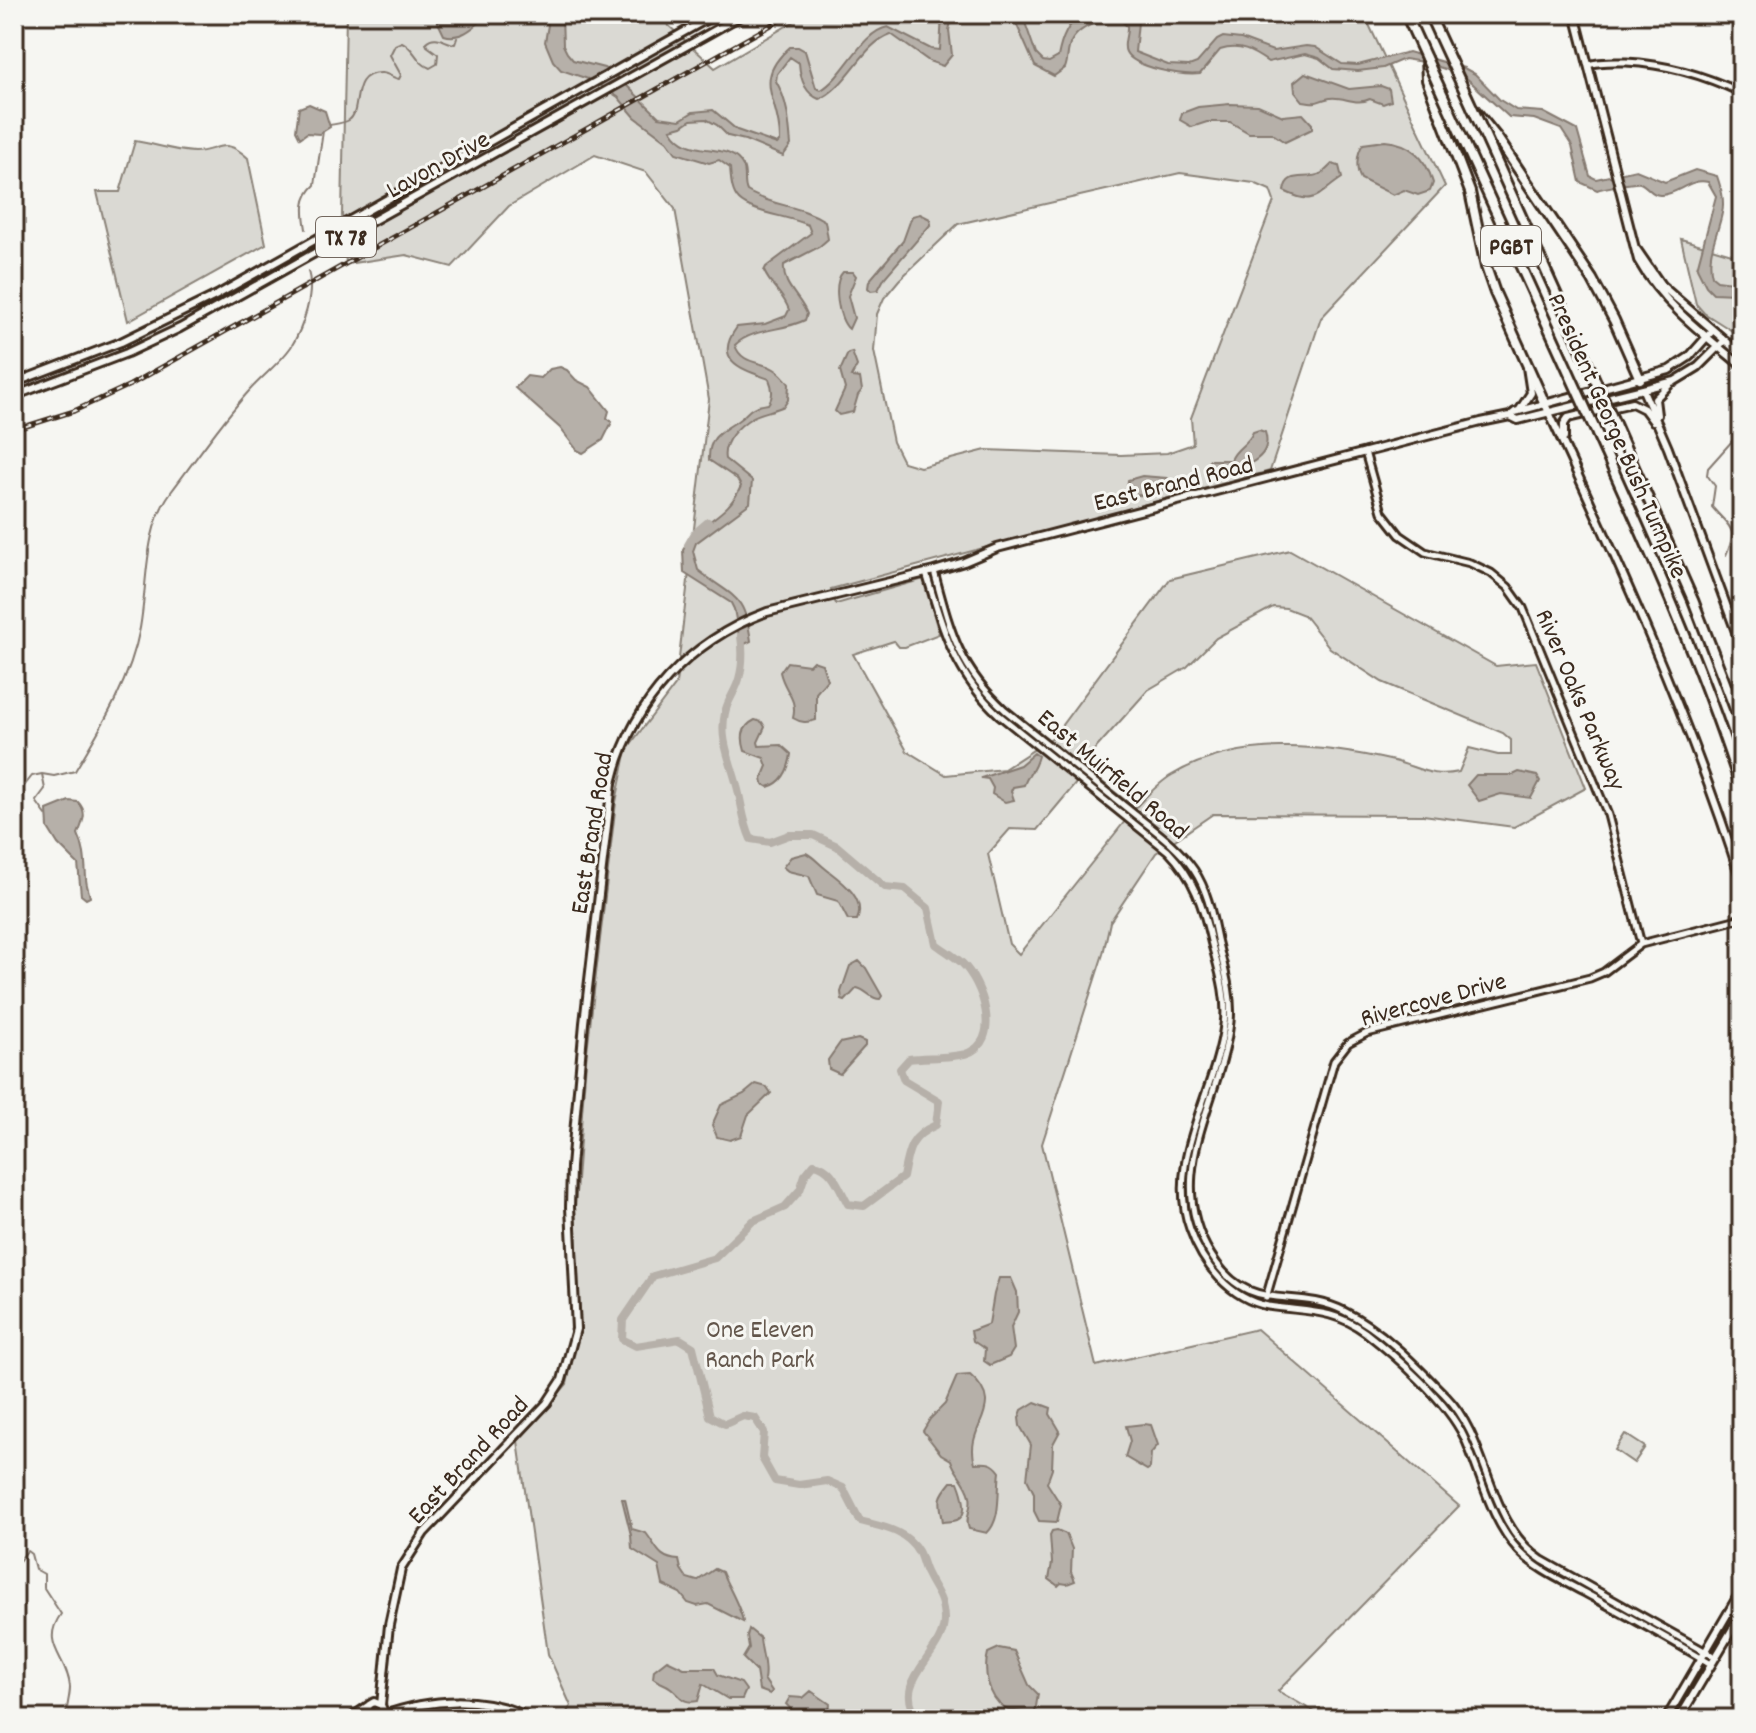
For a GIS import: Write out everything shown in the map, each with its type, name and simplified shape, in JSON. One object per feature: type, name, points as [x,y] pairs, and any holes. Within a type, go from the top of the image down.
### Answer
[{"type":"highway","name":"President George Bush Turnpike","points":[[1406,14],[1660,572],[1725,736],[1742,791]]},
{"type":"highway","name":"President George Bush Turnpike","points":[[1429,14],[1687,585],[1742,727]]},
{"type":"highway","points":[[1426,58],[1427,80],[1470,192],[1486,267],[1547,408]]},
{"type":"highway","points":[[1472,107],[1498,139],[1592,279],[1640,379]]},
{"type":"main road","name":"Lavon Drive","points":[[14,383],[110,347],[176,316],[716,14]]},
{"type":"main road","points":[[1575,14],[1638,260],[1654,285],[1742,366]]},
{"type":"main road","name":"Lavon Drive","points":[[14,396],[135,350],[180,328],[739,15]]},
{"type":"main road","points":[[1633,244],[1661,285],[1742,355]]},
{"type":"main road","name":"East Brand Road","points":[[1510,416],[1518,420],[1669,370],[1682,362],[1713,330]]},
{"type":"main road","name":"East Brand Road","points":[[374,1712],[382,1689],[397,1581],[406,1560],[424,1533],[547,1403],[562,1380],[573,1348],[577,1312],[570,1207],[571,1167],[604,840],[616,764],[632,728],[654,693],[685,659],[729,629],[767,612],[930,572],[997,548],[1510,416],[1519,411],[1643,390],[1675,381],[1698,367],[1725,340]]},
{"type":"main road","points":[[1519,411],[1531,393],[1527,364]]},
{"type":"main road","points":[[1640,379],[1668,448]]},
{"type":"main road","points":[[1675,381],[1658,395],[1654,406],[1742,648]]},
{"type":"main road","points":[[1569,454],[1563,430],[1568,418],[1632,403],[1644,409],[1668,448]]},
{"type":"main road","points":[[1547,408],[1677,701],[1742,883]]},
{"type":"main road","points":[[1666,1719],[1742,1589]]},
{"type":"main road","points":[[1679,1719],[1742,1613]]},
{"type":"main road","points":[[348,1719],[439,1702],[469,1701],[506,1707],[532,1719]]},
{"type":"street","points":[[1588,65],[1603,61],[1663,65],[1704,76],[1742,93]]},
{"type":"street","name":"River Oaks Parkway","points":[[1365,452],[1382,512],[1400,535],[1425,552],[1480,566],[1508,587],[1523,608],[1608,815],[1641,944]]},
{"type":"street","name":"East Muirfield Road","points":[[930,572],[944,635],[963,673],[975,689],[999,715],[1175,858],[1193,882],[1202,901],[1222,986],[1225,1023],[1188,1154],[1183,1202],[1189,1229],[1207,1263],[1235,1293],[1263,1305]]},
{"type":"street","name":"East Muirfield Road","points":[[930,572],[956,646],[982,686],[1005,710],[1166,839],[1191,866],[1201,884],[1214,921],[1230,1013],[1191,1171],[1190,1193],[1195,1220],[1206,1247],[1224,1272],[1242,1288],[1266,1297]]},
{"type":"street","name":"Rivercove Drive","points":[[1263,1305],[1307,1159],[1329,1072],[1348,1043],[1367,1033],[1590,978],[1604,972],[1641,944],[1742,918]]},
{"type":"street","points":[[1266,1297],[1329,1304],[1368,1325],[1455,1406],[1470,1431],[1505,1515],[1528,1549],[1704,1656]]},
{"type":"street","points":[[1263,1305],[1328,1313],[1371,1337],[1450,1414],[1463,1436],[1498,1518],[1520,1552],[1546,1571],[1713,1661]]},
{"type":"green space","name":"One Eleven Ranch Park","points":[[346,14],[656,14],[715,68],[807,14],[1364,14],[1445,186],[1321,318],[1270,471],[831,589],[836,604],[924,579],[939,634],[905,647],[899,647],[894,641],[853,654],[907,751],[946,775],[1004,769],[1053,737],[1170,579],[1290,550],[1496,666],[1536,662],[1586,788],[1514,827],[1423,815],[1213,814],[1156,853],[1110,922],[1103,954],[1042,1144],[1096,1366],[1257,1329],[1459,1506],[1278,1691],[1327,1719],[562,1719],[571,1706],[548,1654],[518,1441],[567,1384],[580,1323],[575,1207],[586,1060],[616,802],[627,749],[676,684],[709,399],[675,209],[646,172],[595,155],[509,206],[452,267],[406,255],[346,264],[342,215]],"holes":[[[1180,173],[1254,183],[1270,190],[1274,201],[1191,418],[1193,444],[1167,453],[1121,455],[986,450],[920,467],[903,462],[893,442],[874,351],[877,314],[884,298],[899,280],[958,224]],[[1273,607],[1304,615],[1330,648],[1382,682],[1503,733],[1511,740],[1511,755],[1469,748],[1459,772],[1441,774],[1394,761],[1338,751],[1281,747],[1252,749],[1225,754],[1172,775],[1135,808],[1081,765],[1148,690],[1187,667],[1216,638]],[[1077,782],[1125,821],[1019,954],[1009,944],[988,854],[1010,829],[1037,830]]]},
{"type":"green space","points":[[135,141],[194,152],[221,146],[240,151],[248,158],[266,244],[128,321],[97,192],[120,192]]},
{"type":"green space","points":[[1681,239],[1742,257],[1742,333],[1737,334],[1704,313],[1696,304]]},
{"type":"green space","points":[[1625,1434],[1645,1447],[1634,1463],[1615,1450]]},
{"type":"shaded area","points":[[1105,13],[1134,14],[1138,22],[1135,52],[1168,65],[1189,66],[1197,63],[1223,37],[1241,39],[1273,51],[1315,47],[1342,64],[1358,65],[1408,52],[1464,68],[1516,110],[1543,112],[1577,130],[1590,176],[1596,179],[1636,170],[1665,182],[1695,170],[1717,176],[1723,208],[1711,252],[1712,276],[1732,282],[1742,272],[1742,286],[1734,294],[1713,293],[1697,268],[1716,196],[1708,182],[1695,182],[1661,195],[1640,183],[1597,190],[1580,182],[1572,146],[1561,129],[1534,119],[1509,117],[1463,75],[1404,59],[1383,68],[1358,71],[1333,69],[1319,58],[1305,54],[1268,62],[1240,48],[1220,50],[1200,74],[1182,74],[1148,67],[1131,58],[1125,49],[1127,26],[1118,18],[1096,23],[1076,35],[1069,48],[1065,68],[1054,76],[1035,66],[1012,14],[1022,14],[1036,54],[1049,62],[1058,57],[1062,40],[1075,21],[1083,16]]},
{"type":"shaded area","points":[[434,14],[489,14],[468,31],[451,36],[444,35]]},
{"type":"shaded area","points":[[546,14],[562,14],[563,45],[573,60],[604,68],[620,79],[659,117],[680,120],[693,112],[713,110],[737,130],[777,144],[780,141],[779,126],[770,81],[778,59],[790,47],[805,51],[816,88],[821,90],[838,75],[861,45],[888,27],[931,49],[940,50],[942,14],[953,14],[949,30],[952,55],[943,66],[929,61],[891,34],[872,47],[838,85],[819,99],[806,89],[799,63],[790,57],[777,74],[776,81],[789,120],[791,145],[783,156],[728,136],[706,119],[691,120],[671,129],[688,144],[737,158],[744,169],[747,191],[825,221],[828,239],[784,265],[786,279],[807,314],[805,320],[750,335],[735,345],[742,356],[769,366],[789,384],[788,400],[784,406],[747,421],[732,435],[726,447],[725,459],[752,481],[750,503],[696,543],[693,551],[698,570],[729,592],[741,605],[751,641],[741,646],[731,603],[684,573],[683,550],[697,532],[728,506],[741,486],[737,479],[709,460],[713,441],[752,409],[768,404],[772,395],[769,379],[740,367],[729,356],[730,339],[737,327],[765,324],[786,316],[789,310],[787,304],[764,271],[811,233],[808,225],[745,204],[734,193],[730,168],[719,160],[709,163],[676,153],[667,141],[635,117],[618,97],[591,80],[561,70],[553,61],[545,42]]},
{"type":"shaded area","points":[[1305,73],[1349,89],[1381,86],[1389,89],[1391,101],[1383,104],[1370,99],[1360,102],[1330,98],[1303,101],[1295,91],[1294,82]]},
{"type":"shaded area","points":[[309,104],[325,111],[330,127],[319,134],[307,133],[300,138],[296,130],[299,108]]},
{"type":"shaded area","points":[[1258,105],[1283,116],[1303,114],[1312,124],[1312,129],[1285,142],[1271,133],[1249,133],[1230,122],[1207,122],[1192,127],[1180,120],[1182,113],[1198,107]]},
{"type":"shaded area","points":[[1385,141],[1410,148],[1422,159],[1433,183],[1430,191],[1418,195],[1404,190],[1393,195],[1361,179],[1358,161],[1363,144]]},
{"type":"shaded area","points":[[1332,164],[1339,166],[1342,178],[1321,194],[1303,198],[1284,191],[1289,180],[1316,175]]},
{"type":"shaded area","points":[[920,214],[930,219],[931,224],[885,277],[878,290],[871,291],[869,281],[903,241],[912,216]]},
{"type":"shaded area","points":[[843,272],[853,272],[856,276],[848,296],[854,318],[849,329],[842,318],[838,301],[838,284]]},
{"type":"shaded area","points":[[852,352],[857,366],[851,377],[860,378],[862,390],[853,412],[839,415],[835,411],[845,389],[840,371],[848,353]]},
{"type":"shaded area","points":[[560,367],[590,387],[609,411],[607,418],[612,422],[603,440],[583,453],[515,388],[527,376],[541,378],[550,369]]},
{"type":"shaded area","points":[[1253,432],[1265,432],[1266,443],[1264,451],[1251,463],[1213,473],[1206,465],[1210,460],[1231,460]]},
{"type":"shaded area","points":[[1142,476],[1167,478],[1172,481],[1171,486],[1149,494],[1127,492],[1128,480]]},
{"type":"shaded area","points":[[813,661],[822,664],[827,680],[816,693],[816,720],[801,722],[793,718],[792,700],[780,672],[787,662],[809,665]]},
{"type":"shaded area","points":[[755,720],[765,727],[759,746],[781,745],[791,754],[784,775],[768,787],[763,784],[762,778],[767,766],[764,758],[745,751],[744,746],[745,729]]},
{"type":"shaded area","points":[[1034,753],[1038,756],[1024,785],[1013,787],[1011,791],[1014,800],[1005,802],[992,794],[993,788],[988,779],[981,778],[1020,765]]},
{"type":"shaded area","points":[[1519,772],[1537,776],[1540,781],[1531,798],[1501,794],[1479,801],[1467,785],[1476,775],[1513,775]]},
{"type":"shaded area","points":[[69,801],[78,802],[84,813],[78,834],[90,897],[86,899],[81,895],[78,864],[58,844],[48,828],[47,810]]},
{"type":"shaded area","points":[[806,853],[850,890],[858,904],[857,920],[848,920],[838,901],[817,895],[809,876],[783,867],[791,857]]},
{"type":"shaded area","points":[[859,961],[882,996],[880,999],[857,988],[845,1001],[842,1000],[841,992],[850,966]]},
{"type":"shaded area","points":[[858,1039],[865,1042],[865,1046],[840,1074],[829,1069],[828,1060],[840,1043]]},
{"type":"shaded area","points":[[756,1084],[767,1087],[771,1093],[748,1115],[741,1136],[730,1140],[717,1137],[712,1125],[721,1105],[744,1094]]},
{"type":"shaded area","points":[[999,1278],[1011,1278],[1017,1292],[1018,1312],[1011,1327],[1014,1349],[1009,1357],[990,1365],[984,1361],[985,1349],[973,1341],[971,1331],[989,1324]]},
{"type":"shaded area","points":[[970,1375],[986,1397],[986,1408],[973,1450],[975,1463],[989,1463],[1000,1472],[997,1513],[987,1533],[969,1529],[967,1520],[971,1500],[968,1490],[951,1460],[941,1454],[923,1431],[945,1404],[957,1376]]},
{"type":"shaded area","points":[[1035,1402],[1051,1408],[1050,1414],[1060,1431],[1053,1444],[1052,1469],[1047,1483],[1061,1505],[1057,1522],[1039,1521],[1034,1511],[1034,1493],[1027,1479],[1031,1445],[1019,1418],[1022,1410]]},
{"type":"shaded area","points":[[1151,1425],[1158,1445],[1151,1453],[1150,1468],[1147,1470],[1125,1457],[1130,1441],[1126,1426]]},
{"type":"shaded area","points":[[951,1482],[958,1482],[964,1503],[963,1513],[957,1520],[943,1522],[940,1501]]},
{"type":"shaded area","points":[[622,1499],[625,1499],[632,1529],[646,1533],[662,1555],[679,1560],[687,1578],[697,1581],[715,1569],[722,1572],[743,1622],[708,1604],[697,1606],[688,1603],[680,1593],[663,1585],[659,1566],[632,1549]]},
{"type":"shaded area","points":[[1057,1530],[1066,1534],[1072,1549],[1071,1572],[1075,1581],[1058,1586],[1049,1579],[1052,1563],[1050,1535]]},
{"type":"shaded area","points":[[749,1629],[760,1638],[764,1679],[772,1691],[770,1694],[759,1690],[756,1671],[743,1658],[749,1648]]},
{"type":"shaded area","points":[[999,1648],[1014,1651],[1029,1685],[1038,1694],[1034,1719],[1025,1713],[1004,1708],[994,1697],[987,1675],[987,1660],[988,1653]]},
{"type":"shaded area","points":[[667,1660],[684,1668],[714,1668],[718,1675],[741,1683],[746,1690],[742,1699],[728,1699],[703,1684],[698,1701],[685,1701],[669,1686],[653,1678],[654,1670]]},
{"type":"shaded area","points":[[811,1691],[830,1704],[828,1719],[800,1719],[786,1704],[790,1697],[803,1698]]},
{"type":"waterway","points":[[330,125],[349,120],[355,109],[360,85],[371,74],[382,73],[399,79],[401,75],[390,55],[395,45],[402,42],[430,68],[437,64],[438,54],[426,42],[437,38],[455,44],[457,38]]},
{"type":"waterway","points":[[306,229],[304,206],[307,195],[315,185],[323,131]]},
{"type":"waterway","points":[[42,774],[54,776],[75,771],[105,720],[135,648],[151,540],[162,507],[229,415],[291,347],[307,310],[310,289],[308,271]]},
{"type":"waterway","points":[[1726,555],[1732,533],[1712,507],[1715,486],[1707,475],[1708,468],[1733,440],[1742,438]]},
{"type":"waterway","points":[[688,545],[695,533],[708,522]]},
{"type":"waterway","points":[[741,636],[740,674],[726,709],[724,732],[726,750],[751,839],[770,842],[789,835],[813,835],[837,846],[885,887],[905,889],[928,908],[936,944],[959,960],[982,997],[986,1011],[984,1037],[977,1047],[965,1054],[909,1059],[900,1069],[904,1080],[939,1101],[936,1125],[915,1139],[903,1177],[864,1206],[848,1204],[831,1174],[814,1164],[805,1175],[800,1190],[785,1207],[753,1221],[715,1258],[653,1276],[623,1320],[622,1339],[636,1346],[680,1339],[693,1347],[710,1416],[725,1424],[743,1416],[755,1418],[764,1432],[762,1458],[775,1481],[799,1485],[827,1481],[843,1488],[860,1521],[893,1530],[913,1544],[941,1600],[944,1619],[936,1645],[920,1668],[910,1692],[911,1705],[919,1719]]},
{"type":"waterway","points":[[14,790],[21,790],[32,776],[42,774],[45,789],[36,801],[46,815]]},
{"type":"waterway","points":[[14,1553],[19,1561],[27,1551],[31,1554],[35,1569],[44,1574],[44,1588],[61,1614],[53,1634],[70,1687],[66,1719]]},
{"type":"railway","points":[[14,430],[74,411],[130,385],[791,14]]}]
